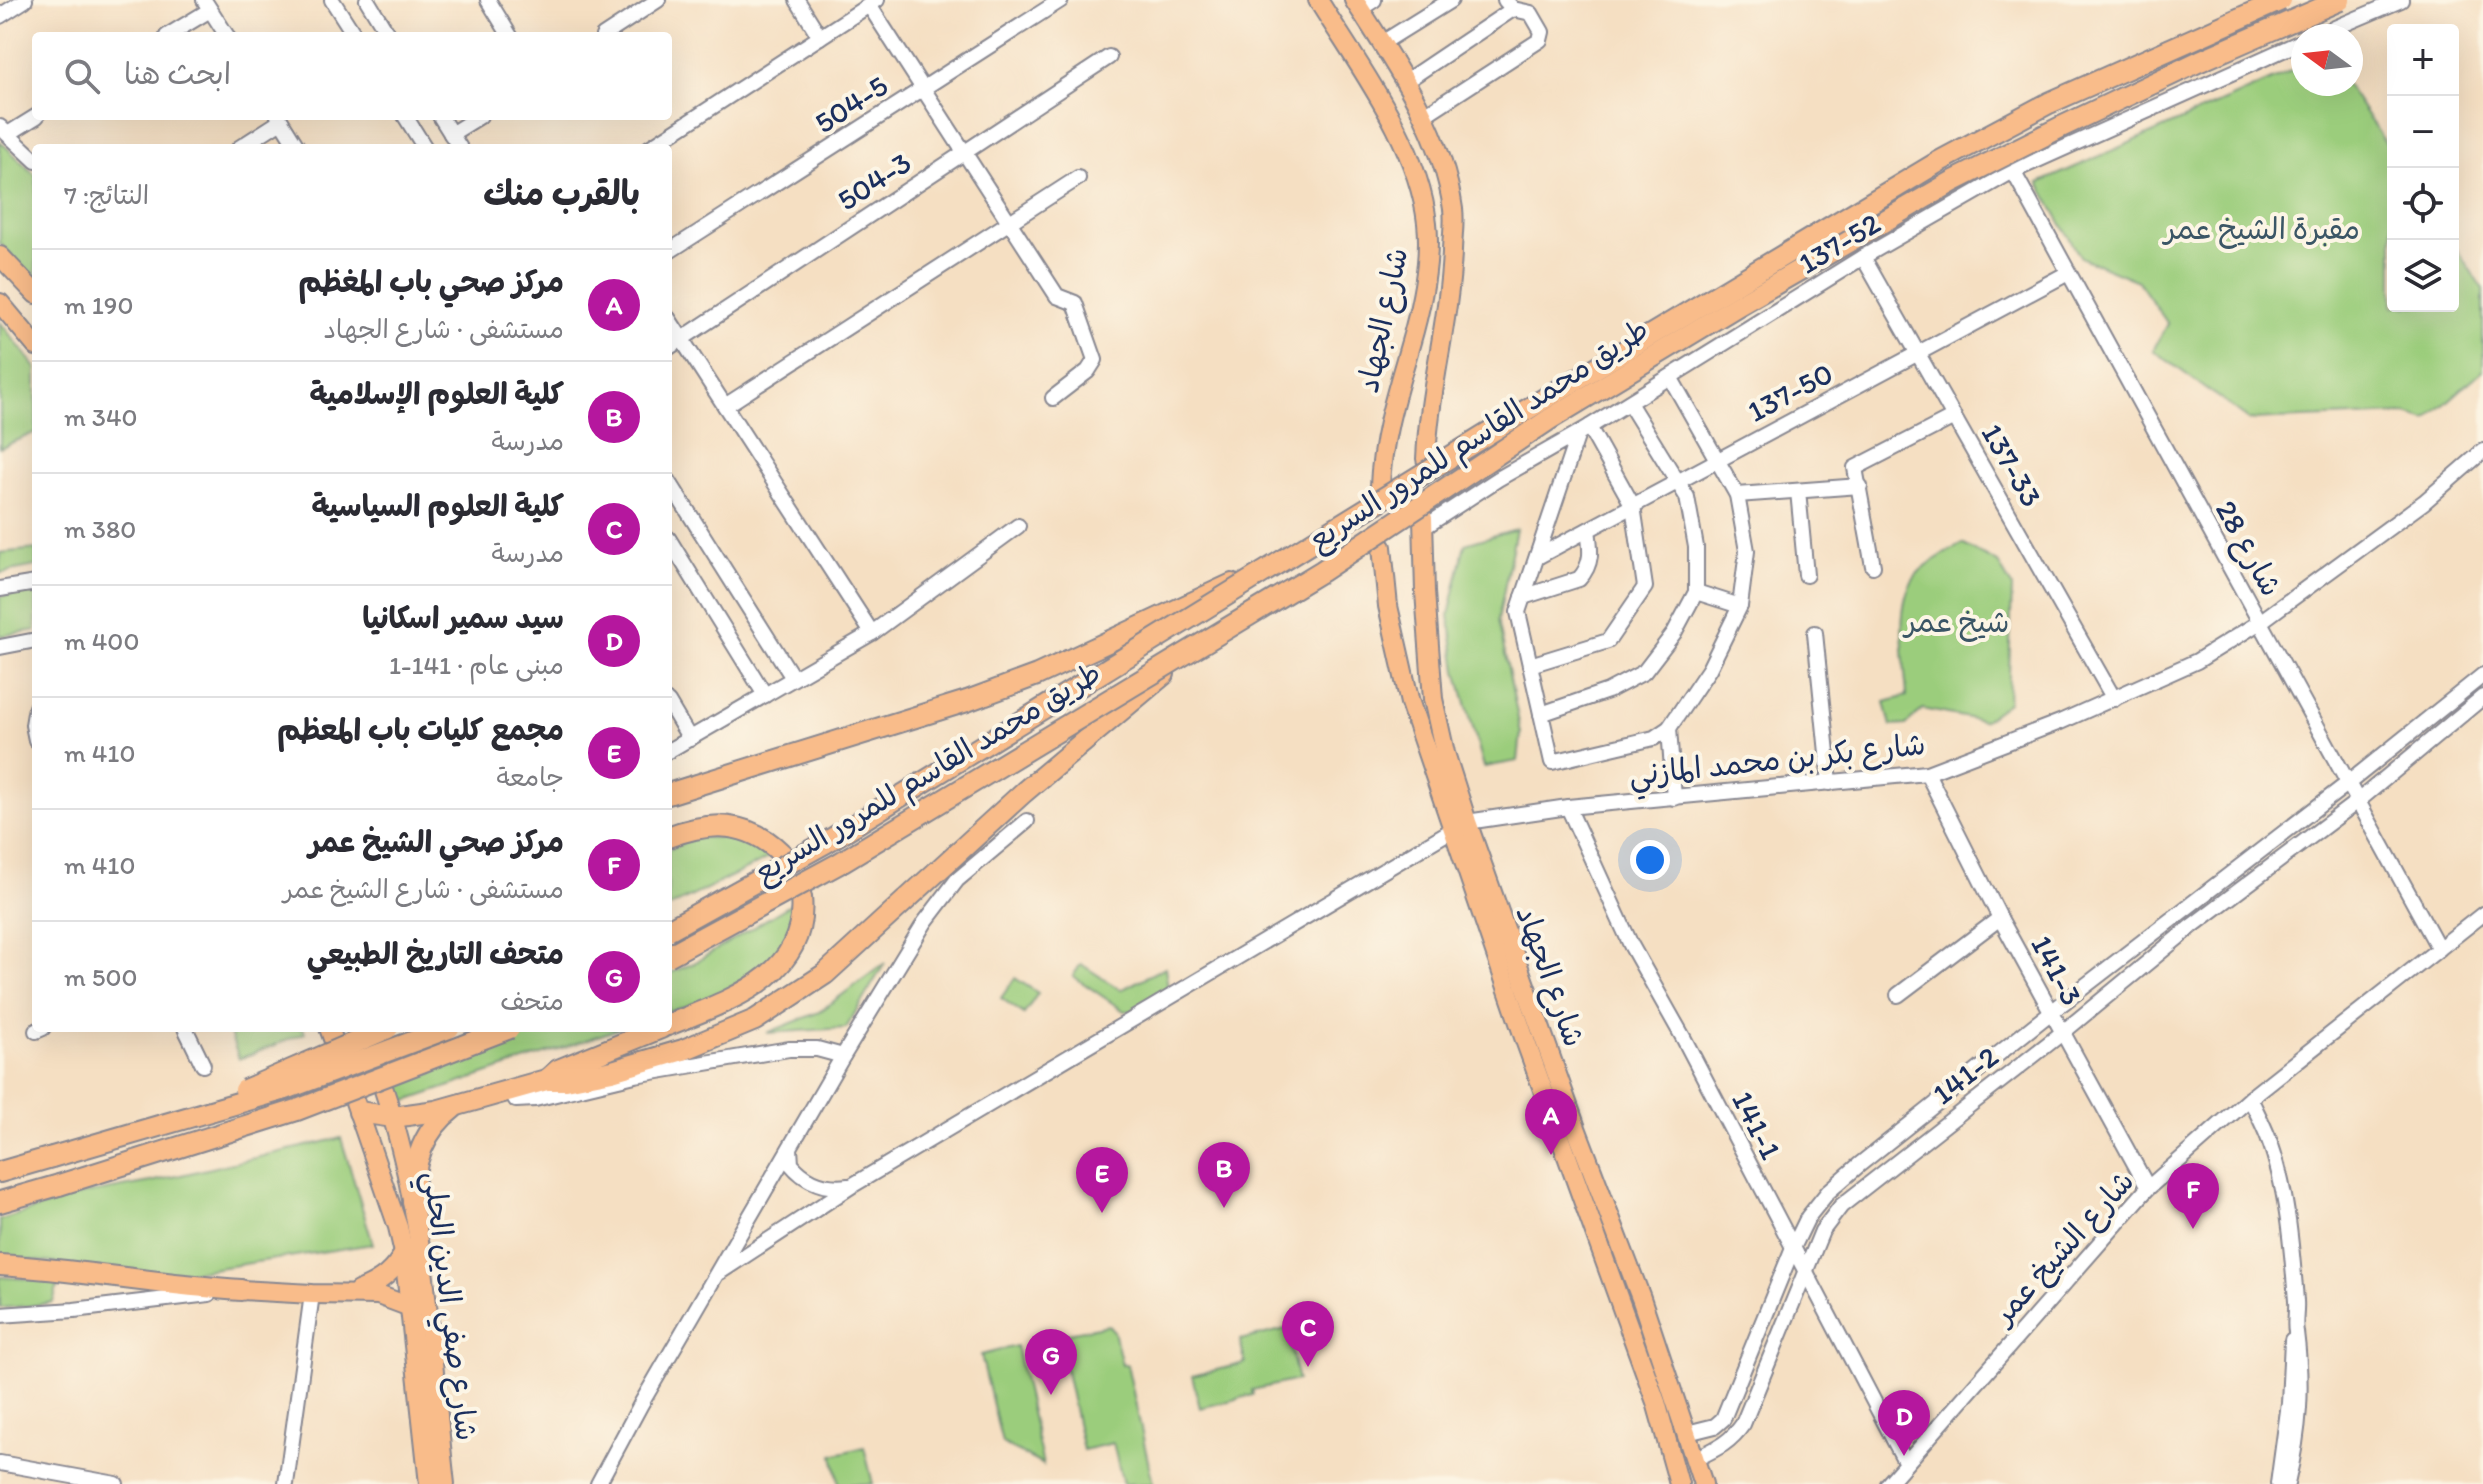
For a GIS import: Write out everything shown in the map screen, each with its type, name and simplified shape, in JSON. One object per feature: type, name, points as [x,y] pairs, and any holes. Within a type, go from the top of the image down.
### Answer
[{"type":"highway","name":"طريق محمد القاسم للمرور السريع","points":[[672,928],[825,843],[1720,291],[1940,161],[2049,103],[2281,0]]},
{"type":"highway","name":"طريق محمد القاسم للمرور السريع","points":[[672,954],[838,864],[1322,571],[1550,419],[1952,182],[2200,61],[2340,0]]},
{"type":"highway","points":[[672,793],[967,701],[1037,675],[1268,568]]},
{"type":"highway","points":[[357,1107],[393,1117],[415,1116],[546,1080],[566,1080],[612,1071],[683,1050],[755,1020],[825,974],[1056,764],[1206,640]]},
{"type":"highway","points":[[672,836],[694,828],[724,827],[756,835],[782,854]]},
{"type":"highway","points":[[672,1023],[746,990],[778,969],[791,950],[799,930],[801,897]]},
{"type":"highway","points":[[156,1129],[379,1032]]},
{"type":"highway","points":[[0,1172],[286,1089],[438,1032]]},
{"type":"highway","points":[[0,1202],[297,1110],[500,1032]]},
{"type":"highway","points":[[546,1080],[558,1070],[651,1032]]},
{"type":"highway","points":[[413,1203],[412,1184],[421,1147],[442,1116],[457,1105]]},
{"type":"highway","points":[[0,1265],[53,1268],[168,1285],[241,1290]]},
{"type":"main road","name":"شارع الجهاد","points":[[1318,0],[1389,116],[1413,165],[1427,223],[1427,262],[1415,329],[1395,393],[1380,486]]},
{"type":"main road","name":"شارع الجهاد","points":[[1363,3],[1382,43],[1406,81],[1436,145],[1453,210],[1444,337],[1431,395],[1426,459]]},
{"type":"main road","points":[[0,256],[32,290]]},
{"type":"main road","points":[[0,303],[32,341]]},
{"type":"main road","points":[[1415,329],[1417,340],[1424,345],[1435,345],[1444,337]]},
{"type":"main road","name":"شارع الجهاد","points":[[1423,523],[1433,699],[1459,826]]},
{"type":"main road","name":"شارع الجهاد","points":[[1382,547],[1388,606],[1410,703],[1459,826],[1568,1133],[1656,1402],[1679,1484]]},
{"type":"main road","points":[[1399,648],[1410,634],[1429,640]]},
{"type":"main road","name":"شارع صفي الدين الحلي","points":[[384,1090],[413,1203],[424,1277],[445,1484]]},
{"type":"main road","name":"شارع صفي الدين الحلي","points":[[357,1107],[404,1253],[429,1484]]},
{"type":"main road","name":"شارع الجهاد","points":[[1568,1133],[1641,1298],[1703,1484]]},
{"type":"main road","points":[[352,1293],[375,1285],[387,1276],[404,1253],[411,1234],[413,1203]]},
{"type":"main road","points":[[241,1290],[352,1293],[391,1298],[410,1307]]},
{"type":"street","points":[[0,14],[25,0]]},
{"type":"street","points":[[332,0],[352,32]]},
{"type":"street","points":[[367,0],[387,32]]},
{"type":"street","points":[[488,0],[508,32]]},
{"type":"street","points":[[609,32],[658,0]]},
{"type":"street","points":[[797,0],[820,37]]},
{"type":"street","name":"504-5","points":[[672,249],[1061,0]]},
{"type":"street","points":[[1382,43],[1451,0]]},
{"type":"street","points":[[2344,24],[2401,0]]},
{"type":"street","points":[[655,144],[873,2],[923,89],[1057,296],[1075,303],[1095,360],[1092,366],[1053,398]]},
{"type":"street","points":[[1406,81],[1509,4],[1531,13],[1542,32],[1540,40],[1423,116]]},
{"type":"street","points":[[172,32],[207,5],[224,32]]},
{"type":"street","name":"137-52","points":[[1423,523],[1629,403],[1863,257],[2013,171],[2291,46]]},
{"type":"street","name":"504-3","points":[[674,344],[1109,57]]},
{"type":"street","points":[[32,118],[4,130],[32,157]]},
{"type":"street","points":[[244,144],[277,120]]},
{"type":"street","points":[[281,120],[296,144]]},
{"type":"street","points":[[408,120],[422,144]]},
{"type":"street","points":[[442,120],[457,144]]},
{"type":"street","points":[[451,134],[474,120]]},
{"type":"street","name":"شارع 28","points":[[2013,171],[2439,949]]},
{"type":"street","points":[[725,406],[1078,178]]},
{"type":"street","name":"137-33","points":[[1863,257],[2114,699]]},
{"type":"street","name":"137-50","points":[[1537,557],[2068,273]]},
{"type":"street","points":[[674,344],[725,406],[872,633]]},
{"type":"street","points":[[1583,430],[1518,612],[1552,762],[1654,738],[1669,728],[1709,669],[1740,606],[1747,551],[1737,495],[1670,377]]},
{"type":"street","points":[[1541,714],[1608,691],[1644,672],[1674,633],[1696,592],[1696,547],[1687,497],[1629,403]]},
{"type":"street","points":[[1873,566],[1855,468],[1954,417]]},
{"type":"street","points":[[1530,665],[1608,641],[1645,587],[1633,506],[1583,430]]},
{"type":"street","name":"شارع بكر بن محمد المازني","points":[[1459,826],[1568,807],[1927,773],[2114,699],[2197,661],[2260,622],[2424,502],[2483,451]]},
{"type":"street","points":[[672,486],[793,678]]},
{"type":"street","points":[[1737,495],[1860,486]]},
{"type":"street","points":[[1798,491],[1806,575]]},
{"type":"street","points":[[672,749],[872,633],[1018,526]]},
{"type":"street","points":[[1523,597],[1583,576],[1590,561],[1588,530]]},
{"type":"street","points":[[672,544],[771,692]]},
{"type":"street","points":[[0,589],[32,584]]},
{"type":"street","points":[[1696,592],[1740,606]]},
{"type":"street","points":[[1815,633],[1830,783]]},
{"type":"street","points":[[0,647],[32,641]]},
{"type":"street","name":"141-2","points":[[1687,1433],[1715,1426],[1723,1419],[1792,1250],[1808,1217],[1828,1192],[2050,1013],[2483,675]]},
{"type":"street","name":"141-2","points":[[1695,1459],[1723,1446],[1743,1424],[1822,1231],[1841,1206],[2062,1033],[2192,926],[2358,801],[2483,697]]},
{"type":"street","points":[[672,709],[690,739]]},
{"type":"street","points":[[1669,728],[1674,798]]},
{"type":"street","name":"141-3","points":[[1927,773],[2050,1013],[2148,1188]]},
{"type":"street","name":"141-1","points":[[1568,807],[1631,945],[1684,1039],[1906,1463]]},
{"type":"street","points":[[598,1484],[641,1404],[843,1056],[942,896],[1027,821]]},
{"type":"street","points":[[720,1272],[853,1185],[1459,826]]},
{"type":"street","name":"شارع الشيخ عمر","points":[[1888,1484],[2148,1188],[2250,1098],[2483,914]]},
{"type":"street","points":[[1898,995],[2000,918]]},
{"type":"street","points":[[187,1032],[203,1065]]},
{"type":"street","points":[[511,1091],[516,1100],[535,1099],[635,1075],[789,1049],[817,1049],[843,1056]]},
{"type":"street","points":[[2250,1098],[2269,1139],[2285,1204],[2296,1304],[2300,1412],[2298,1439],[2287,1484]]},
{"type":"street","points":[[790,1148],[791,1164],[809,1180],[826,1186],[853,1185]]},
{"type":"street","points":[[0,1315],[74,1310],[241,1290]]},
{"type":"street","points":[[286,1484],[312,1294]]},
{"type":"street","points":[[2278,1484],[2289,1403],[2290,1349],[2296,1332]]},
{"type":"street","points":[[0,1463],[116,1484]]},
{"type":"green space","name":"مقبرة الشيخ عمر","points":[[2291,71],[2291,96],[2354,96],[2387,145],[2387,312],[2459,312],[2459,253],[2483,289],[2483,370],[2427,420],[2406,414],[2249,420],[2153,350],[2168,324],[2138,281],[2080,257],[2039,183]]},
{"type":"green space","points":[[0,141],[32,172],[32,279],[0,243]]},
{"type":"green space","points":[[0,322],[32,363],[32,434],[0,448]]},
{"type":"green space","points":[[1516,529],[1498,620],[1521,733],[1518,761],[1484,767],[1457,671],[1449,615],[1465,544]]},
{"type":"green space","name":"شيخ عمر","points":[[1962,544],[1998,563],[2012,587],[2008,703],[1983,721],[1923,709],[1906,725],[1891,726],[1885,702],[1907,696],[1902,630],[1911,582],[1925,567]]},
{"type":"green space","points":[[32,549],[32,567],[0,573],[0,553]]},
{"type":"green space","points":[[32,591],[32,631],[0,636],[0,596]]},
{"type":"green space","points":[[724,837],[751,845],[771,857],[672,906],[672,848],[693,838]]},
{"type":"green space","points":[[795,902],[781,950],[760,973],[730,990],[672,1011],[672,972],[694,963]]},
{"type":"green space","points":[[885,963],[846,1028],[767,1033],[819,1012]]},
{"type":"green space","points":[[1081,964],[1121,990],[1165,967],[1168,988],[1132,1011],[1124,1011],[1073,976]]},
{"type":"green space","points":[[1015,978],[1038,993],[1024,1014],[1001,998]]},
{"type":"green space","points":[[229,1032],[305,1032],[305,1033],[239,1059]]},
{"type":"green space","points":[[529,1032],[609,1032],[395,1105],[393,1089]]},
{"type":"green space","points":[[341,1138],[373,1244],[159,1277],[0,1256],[0,1220],[84,1194],[151,1182]]},
{"type":"green space","points":[[0,1277],[59,1281],[53,1302],[0,1308]]},
{"type":"green space","points":[[1108,1325],[1114,1331],[1122,1365],[1127,1364],[1153,1484],[1123,1484],[1113,1443],[1083,1450],[1058,1335]]},
{"type":"green space","points":[[1286,1329],[1298,1380],[1252,1390],[1253,1395],[1200,1408],[1192,1376],[1245,1363],[1240,1340]]},
{"type":"green space","points":[[1016,1346],[1043,1465],[1002,1443],[981,1355]]},
{"type":"green space","points":[[864,1447],[873,1484],[839,1484],[833,1455]]},
{"type":"place","name":"مركز صحي باب المغظم","points":[[1551,1155]]},
{"type":"place","name":"كلية العلوم الإسلامية","points":[[1224,1208]]},
{"type":"place","name":"مجمع كليات باب المعظم","points":[[1102,1213]]},
{"type":"place","name":"مركز صحي الشيخ عمر","points":[[2193,1229]]},
{"type":"place","name":"كلية العلوم السياسية","points":[[1308,1367]]},
{"type":"place","name":"متحف التاريخ الطبيعي","points":[[1051,1395]]},
{"type":"place","name":"سيد سمير اسكانيا","points":[[1904,1456]]}]
